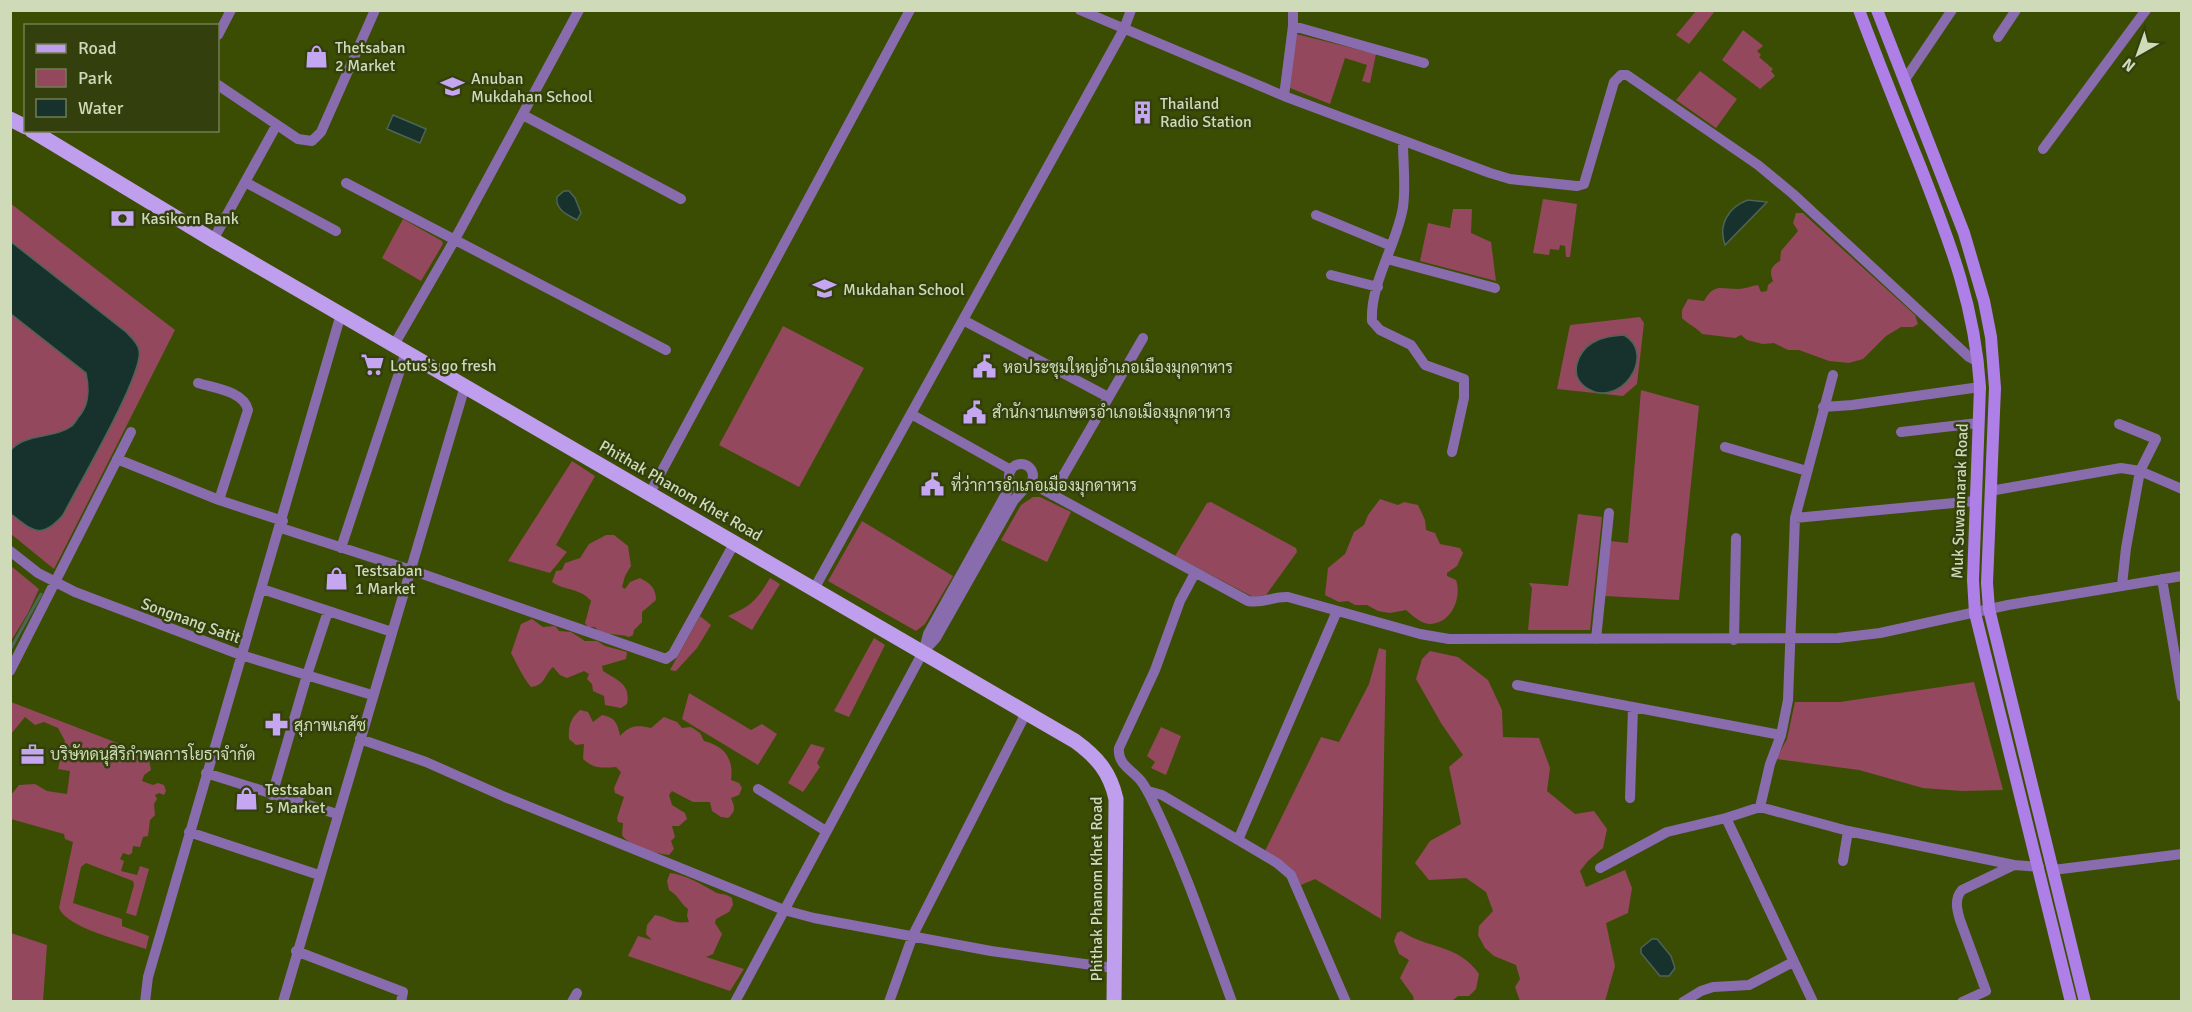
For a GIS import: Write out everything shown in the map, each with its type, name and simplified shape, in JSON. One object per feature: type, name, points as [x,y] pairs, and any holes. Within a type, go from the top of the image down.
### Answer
[{"type":"main road","name":"Muk Suwannarak Road","points":[[1859,10],[1959,270],[1968,303],[1980,387],[1972,580],[1975,613],[2038,837],[2053,870],[2085,1002]]},
{"type":"main road","name":"Muk Suwannarak Road","points":[[1877,10],[1964,233],[1984,301],[1991,337],[1995,388],[1987,583],[1989,609],[2038,837],[2039,867],[2071,1002]]},
{"type":"main road","points":[[1900,117],[1916,111]]},
{"type":"main road","name":"Phithak Phanom Khet Road","points":[[10,118],[24,126]]},
{"type":"main road","name":"Phithak Phanom Khet Road","points":[[35,132],[213,240],[735,542],[1089,751],[1100,762],[1113,786],[1117,819],[1114,1002]]},
{"type":"street","points":[[219,33],[231,10]]},
{"type":"street","points":[[219,86],[276,126],[298,139],[312,141],[321,132],[375,10]]},
{"type":"street","points":[[341,548],[400,349],[454,241],[579,10]]},
{"type":"street","points":[[650,493],[910,10]]},
{"type":"street","points":[[1080,10],[1284,96],[1403,142],[1510,179],[1579,186],[1585,182],[1614,82],[1621,75],[1627,75],[1758,165],[1793,194],[1969,357],[1978,362]]},
{"type":"street","points":[[814,589],[1124,29],[1131,10]]},
{"type":"street","points":[[1904,81],[1952,10]]},
{"type":"street","points":[[1998,37],[2016,10]]},
{"type":"street","points":[[2043,149],[2146,10]]},
{"type":"street","points":[[1284,96],[1293,26],[1291,12]]},
{"type":"street","points":[[1293,26],[1424,63]]},
{"type":"street","points":[[522,115],[681,199]]},
{"type":"street","points":[[213,240],[276,126]]},
{"type":"street","points":[[1403,142],[1402,208],[1378,288],[1372,321],[1376,326],[1411,345],[1425,364],[1464,380],[1464,398],[1452,452]]},
{"type":"street","points":[[245,182],[336,231]]},
{"type":"street","points":[[346,183],[666,350]]},
{"type":"street","points":[[1316,215],[1390,246]]},
{"type":"street","points":[[1387,259],[1495,288]]},
{"type":"street","points":[[1331,275],[1378,288]]},
{"type":"street","points":[[144,1002],[148,977],[189,832],[282,525],[341,314]]},
{"type":"street","points":[[963,320],[1108,397]]},
{"type":"street","points":[[1052,495],[1143,338]]},
{"type":"street","points":[[1760,807],[1770,764],[1781,735],[1788,700],[1795,518],[1833,375]]},
{"type":"street","points":[[198,382],[239,396],[247,404],[248,410],[219,500]]},
{"type":"street","points":[[283,1002],[296,951],[465,386]]},
{"type":"street","points":[[1823,407],[1980,387]]},
{"type":"street","points":[[911,414],[1010,474],[1013,486],[1028,485],[1052,495],[1248,601],[1257,603],[1279,596],[1288,597],[1420,634],[1449,639],[1838,638],[1880,633],[1989,609],[2181,576]]},
{"type":"street","points":[[1901,432],[1978,423]]},
{"type":"street","points":[[2119,424],[2156,439],[2140,471],[2126,548],[2122,585]]},
{"type":"street","points":[[10,671],[131,432]]},
{"type":"street","points":[[1725,447],[1807,471]]},
{"type":"street","points":[[117,459],[341,548],[669,659],[735,542]]},
{"type":"street","points":[[735,1002],[923,652],[928,634],[1007,492],[1010,474],[1016,466],[1027,466],[1033,476],[1028,485],[1014,500],[936,638],[923,652]]},
{"type":"street","points":[[1990,491],[2121,468],[2140,471],[2181,489]]},
{"type":"street","points":[[1795,518],[1975,501]]},
{"type":"street","points":[[1596,639],[1609,513]]},
{"type":"street","points":[[1734,640],[1736,538]]},
{"type":"street","name":"Songnang Satit","points":[[10,551],[38,573],[75,592],[241,655],[372,695]]},
{"type":"street","points":[[1195,573],[1180,601],[1155,670],[1119,751],[1121,761],[1148,791],[1183,871],[1232,1002]]},
{"type":"street","points":[[2162,579],[2181,697]]},
{"type":"street","points":[[262,589],[392,632]]},
{"type":"street","points":[[272,795],[328,611]]},
{"type":"street","points":[[1238,840],[1336,611]]},
{"type":"street","points":[[1517,685],[1781,735]]},
{"type":"street","points":[[1630,798],[1633,708]]},
{"type":"street","points":[[889,1002],[913,935],[1026,713]]},
{"type":"street","points":[[360,739],[426,762],[784,910],[814,918],[992,951],[1114,968]]},
{"type":"street","points":[[206,774],[337,814]]},
{"type":"street","points":[[758,789],[826,831]]},
{"type":"street","points":[[1148,791],[1162,795],[1277,863],[1291,875],[1346,1002]]},
{"type":"street","points":[[1600,868],[1667,832],[1760,807],[1848,831],[2014,865],[2039,867]]},
{"type":"street","points":[[1726,818],[1813,1002]]},
{"type":"street","points":[[1843,861],[1848,831]]},
{"type":"street","points":[[189,832],[319,875]]},
{"type":"street","points":[[2053,870],[2181,854]]},
{"type":"street","points":[[1962,1002],[1986,991],[1960,920],[1957,908],[1958,896],[1962,890],[2014,865]]},
{"type":"street","points":[[296,951],[403,992],[401,1002]]},
{"type":"street","points":[[1683,1002],[1713,987],[1749,985],[1793,962]]},
{"type":"green space","points":[[1696,11],[1715,11],[1689,44],[1676,35]]},
{"type":"green space","points":[[1743,30],[1763,46],[1757,51],[1761,55],[1759,57],[1773,69],[1771,71],[1775,76],[1760,89],[1722,60]]},
{"type":"green space","points":[[1296,34],[1376,54],[1370,83],[1362,81],[1367,65],[1345,58],[1330,104],[1290,88]]},
{"type":"green space","points":[[1700,71],[1737,99],[1716,128],[1676,100]]},
{"type":"green space","points":[[1543,199],[1577,204],[1570,257],[1566,257],[1565,246],[1560,245],[1559,250],[1550,249],[1549,255],[1533,253]]},
{"type":"green space","points":[[10,203],[175,330],[54,569],[11,534]]},
{"type":"green space","points":[[1453,209],[1472,209],[1471,233],[1491,242],[1496,281],[1420,261],[1428,223],[1450,228]]},
{"type":"green space","points":[[1796,213],[1803,213],[1915,315],[1918,324],[1913,327],[1901,327],[1886,336],[1863,359],[1849,363],[1829,361],[1799,350],[1788,350],[1774,343],[1763,344],[1747,340],[1741,335],[1735,338],[1702,334],[1682,318],[1682,310],[1688,299],[1704,301],[1715,289],[1740,289],[1758,285],[1761,292],[1767,291],[1768,285],[1773,281],[1771,272],[1780,261],[1781,251],[1798,231],[1793,223]]},
{"type":"green space","points":[[403,219],[442,241],[443,244],[421,281],[382,258]]},
{"type":"green space","points":[[1640,317],[1644,323],[1637,384],[1623,396],[1557,389],[1570,325]]},
{"type":"green space","points":[[783,326],[864,368],[799,487],[719,445]]},
{"type":"green space","points":[[1641,390],[1699,406],[1679,600],[1605,596],[1610,541],[1628,543]]},
{"type":"green space","points":[[572,461],[595,476],[556,545],[567,552],[550,573],[508,561]]},
{"type":"green space","points":[[1033,497],[1040,497],[1071,512],[1047,562],[1001,540],[1021,505]]},
{"type":"green space","points":[[1380,499],[1398,505],[1404,502],[1418,505],[1425,520],[1426,530],[1435,533],[1440,544],[1460,548],[1463,553],[1457,566],[1447,573],[1447,576],[1456,580],[1458,587],[1454,608],[1445,619],[1438,623],[1424,623],[1406,610],[1390,613],[1378,611],[1367,605],[1355,605],[1348,601],[1339,602],[1325,595],[1328,568],[1345,554],[1354,532],[1364,525],[1368,515]]},
{"type":"green space","points":[[1211,502],[1296,548],[1297,552],[1266,595],[1253,597],[1175,556],[1207,503]]},
{"type":"green space","points":[[1578,514],[1602,517],[1590,630],[1528,630],[1532,588],[1529,583],[1568,586]]},
{"type":"green space","points":[[862,521],[953,576],[925,624],[916,631],[828,581]]},
{"type":"green space","points":[[606,535],[614,535],[628,546],[631,566],[622,587],[625,589],[630,582],[640,578],[652,586],[656,596],[656,600],[642,612],[642,622],[629,637],[606,634],[595,627],[588,627],[585,623],[591,601],[583,594],[552,582],[556,571],[562,570],[565,563],[580,558],[589,544]]},
{"type":"green space","points":[[11,566],[39,589],[11,641]]},
{"type":"green space","points":[[770,578],[780,584],[752,630],[728,616],[753,602]]},
{"type":"green space","points":[[700,616],[711,625],[697,648],[676,671],[670,670]]},
{"type":"green space","points":[[532,619],[543,627],[555,626],[559,631],[571,632],[585,641],[597,641],[605,646],[627,652],[626,659],[602,666],[603,671],[625,687],[628,697],[627,704],[621,708],[605,705],[604,696],[593,691],[592,684],[587,679],[589,674],[584,671],[567,678],[560,675],[553,667],[540,684],[531,687],[511,653],[521,624]]},
{"type":"green space","points":[[874,638],[885,645],[849,717],[834,711]]},
{"type":"green space","points":[[1379,648],[1386,650],[1381,919],[1315,879],[1301,885],[1293,871],[1265,851],[1321,737],[1339,742],[1369,684]]},
{"type":"green space","points":[[1430,651],[1458,657],[1488,680],[1502,710],[1503,737],[1539,738],[1550,768],[1547,791],[1575,814],[1594,811],[1607,829],[1603,848],[1580,871],[1586,887],[1625,870],[1632,888],[1628,913],[1606,923],[1615,966],[1605,1001],[1520,1001],[1515,987],[1520,979],[1516,965],[1494,956],[1485,948],[1478,935],[1479,926],[1493,911],[1486,892],[1466,878],[1429,880],[1415,863],[1430,841],[1461,824],[1449,767],[1463,755],[1441,723],[1416,679],[1422,659]]},
{"type":"green space","points":[[1974,682],[2003,790],[1962,791],[1923,788],[1859,770],[1776,759],[1787,739],[1795,702],[1840,702]]},
{"type":"green space","points":[[689,693],[751,730],[762,724],[777,734],[758,765],[682,719]]},
{"type":"green space","points":[[11,702],[120,744],[126,753],[133,752],[141,755],[149,760],[151,770],[144,775],[142,781],[153,785],[158,783],[164,785],[166,791],[164,795],[159,793],[155,795],[157,799],[154,804],[155,815],[150,820],[148,836],[143,837],[140,847],[133,846],[132,853],[129,855],[123,853],[120,859],[124,861],[121,871],[137,875],[140,866],[149,869],[136,916],[126,913],[134,885],[133,881],[86,863],[81,867],[73,903],[122,919],[122,926],[149,936],[146,949],[84,928],[64,915],[59,908],[73,842],[65,839],[64,834],[11,819],[11,795],[19,785],[35,784],[47,791],[67,794],[70,771],[58,769],[65,741],[58,728],[44,722],[35,725],[25,717],[11,734]]},
{"type":"green space","points":[[580,710],[588,712],[593,722],[602,715],[610,717],[617,725],[620,736],[634,727],[651,728],[664,717],[677,722],[682,728],[691,727],[700,733],[704,741],[722,750],[729,759],[731,780],[739,783],[742,788],[739,795],[731,798],[734,811],[728,818],[721,817],[712,811],[710,802],[693,802],[672,791],[669,795],[672,805],[685,813],[687,819],[679,826],[672,826],[675,837],[671,841],[674,849],[669,855],[650,851],[631,843],[622,835],[623,823],[618,822],[617,818],[624,797],[615,793],[614,788],[621,772],[616,767],[591,765],[583,759],[584,744],[576,745],[569,739],[571,723]]},
{"type":"green space","points":[[1161,727],[1181,736],[1166,775],[1151,768],[1155,762],[1147,756]]},
{"type":"green space","points":[[811,744],[825,748],[817,763],[820,767],[803,792],[788,783]]},
{"type":"green space","points":[[670,873],[688,878],[732,898],[733,905],[729,912],[716,919],[715,923],[722,934],[713,954],[706,957],[744,969],[730,991],[628,956],[638,936],[652,940],[646,934],[647,925],[655,915],[675,921],[689,922],[688,909],[669,890],[667,881]]},
{"type":"green space","points":[[1401,931],[1462,957],[1479,974],[1476,989],[1469,996],[1458,996],[1452,1001],[1414,1001],[1400,978],[1409,960],[1399,954],[1394,941],[1397,933]]},
{"type":"green space","points":[[11,933],[47,945],[43,1001],[11,1001]]},
{"type":"water","points":[[393,115],[426,129],[420,143],[387,129]]},
{"type":"water","points":[[564,191],[569,191],[575,198],[581,213],[577,220],[563,212],[558,205],[557,197]]},
{"type":"water","points":[[1748,200],[1767,202],[1725,245],[1723,231],[1726,218],[1735,207]]},
{"type":"water","points":[[10,241],[126,332],[139,350],[138,362],[121,405],[94,457],[63,515],[49,528],[43,530],[25,525],[11,514],[11,450],[24,441],[57,433],[72,426],[86,404],[88,384],[86,373],[11,314]]},
{"type":"water","points":[[1624,335],[1633,344],[1637,355],[1636,367],[1630,378],[1621,387],[1610,392],[1597,392],[1584,386],[1577,375],[1579,357],[1587,347],[1600,339]]},
{"type":"water","points":[[1652,939],[1657,939],[1671,956],[1675,968],[1669,976],[1660,976],[1641,953],[1641,948]]},
{"type":"waterway","points":[[10,650],[41,594]]},
{"type":"place","name":"Thetsaban 2 Market","points":[[317,56]]},
{"type":"place","name":"Anuban Mukdahan School","points":[[453,87]]},
{"type":"place","name":"Thailand Radio Station","points":[[1142,112]]},
{"type":"place","name":"Kasikorn Bank","points":[[123,218]]},
{"type":"place","name":"Mukdahan School","points":[[825,289]]},
{"type":"place","name":"Lotus's go fresh","points":[[372,365]]},
{"type":"place","name":"หอประชุมใหญ่อำเภอเมืองมุกดาหาร","points":[[985,367]]},
{"type":"place","name":"สำนักงานเกษตรอำเภอเมืองมุกดาหาร","points":[[974,412]]},
{"type":"place","name":"ที่ว่าการอำเภอเมืองมุกดาหาร","points":[[933,485]]},
{"type":"place","name":"Testsaban 1 Market","points":[[337,579]]},
{"type":"place","name":"สุภาพเภสัช","points":[[276,725]]},
{"type":"place","name":"บริษัทดนุสิริกำพลการโยธาจำกัด","points":[[32,754]]},
{"type":"place","name":"Testsaban 5 Market","points":[[247,798]]}]
